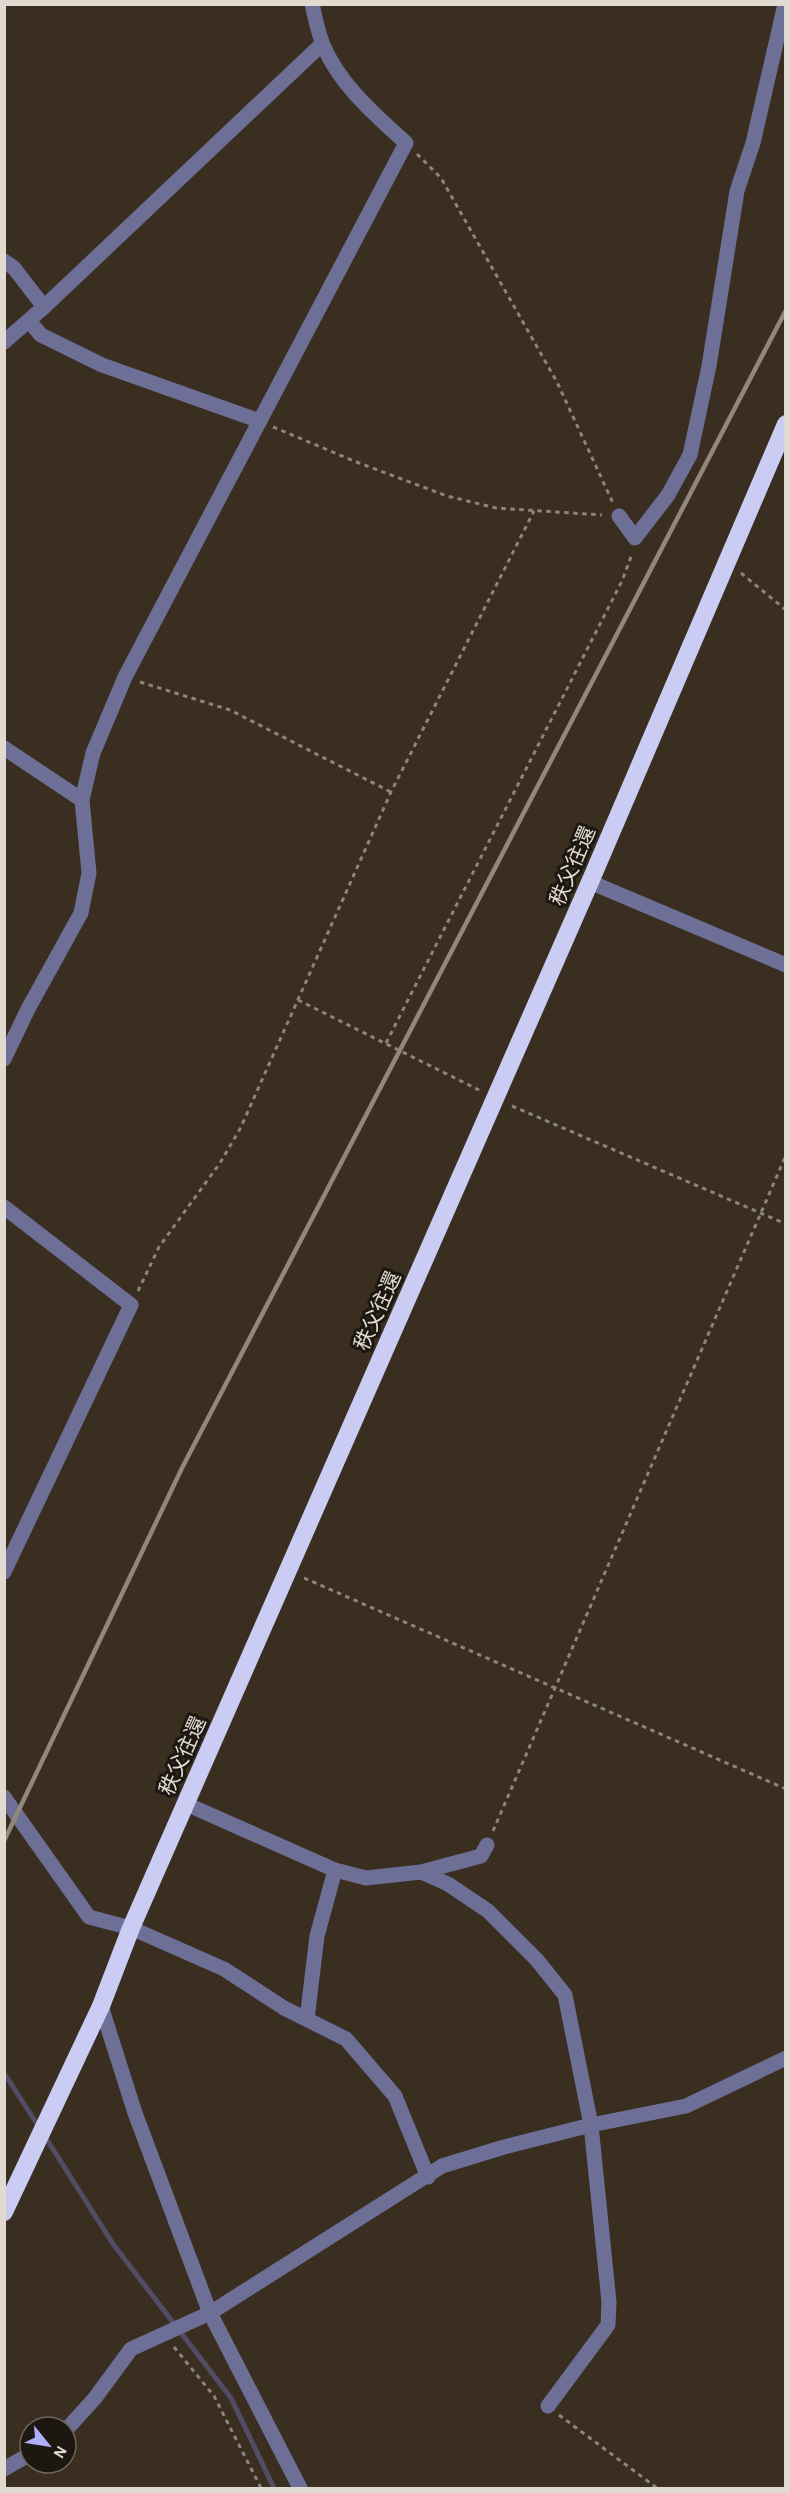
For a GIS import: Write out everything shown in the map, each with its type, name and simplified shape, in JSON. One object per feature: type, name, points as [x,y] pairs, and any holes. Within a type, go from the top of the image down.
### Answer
[{"type":"highway","name":"秩父往還","points":[[4,2212],[100,2006],[131,1928],[496,1099],[786,424]]},
{"type":"street","points":[[4,1059],[28,1009],[81,913],[89,873],[82,800],[93,753],[125,677],[406,143],[372,112],[338,73],[322,44],[312,4]]},
{"type":"street","points":[[619,516],[634,538],[668,495],[690,455],[709,366],[737,192],[753,143],[785,4]]},
{"type":"street","points":[[4,342],[44,308],[322,44]]},
{"type":"street","points":[[4,261],[14,268],[44,308]]},
{"type":"street","points":[[29,321],[41,335],[102,365],[260,421]]},
{"type":"street","points":[[4,748],[82,800]]},
{"type":"street","points":[[590,882],[786,965]]},
{"type":"street","points":[[4,1208],[131,1305],[4,1572]]},
{"type":"street","points":[[4,1797],[89,1917],[131,1928],[224,1969],[284,2008],[346,2039],[395,2096],[428,2177]]},
{"type":"street","points":[[186,1804],[335,1870],[366,1878],[421,1872],[481,1856],[488,1845]]},
{"type":"street","points":[[307,2019],[317,1936],[335,1870]]},
{"type":"street","points":[[421,1872],[448,1884],[488,1911],[537,1960],[565,1995],[591,2125],[609,2302],[608,2325],[548,2406]]},
{"type":"street","points":[[100,2006],[135,2112],[210,2313],[300,2488]]},
{"type":"street","points":[[78,2417],[95,2398],[131,2349],[210,2313],[442,2166],[591,2125],[686,2106],[786,2058]]},
{"type":"street","points":[[4,2469],[18,2461]]},
{"type":"path","points":[[260,421],[359,463],[447,496],[496,508],[619,516],[556,382],[441,178],[406,143]]},
{"type":"path","points":[[131,1305],[159,1246],[220,1163],[240,1129],[391,792],[534,511]]},
{"type":"path","points":[[386,1043],[622,581],[630,562],[634,538]]},
{"type":"path","points":[[726,561],[786,610]]},
{"type":"path","points":[[125,677],[230,710],[391,792]]},
{"type":"path","points":[[298,1000],[496,1099],[786,1224]]},
{"type":"path","points":[[488,1845],[786,1155]]},
{"type":"path","points":[[288,1571],[786,1789]]},
{"type":"path","points":[[173,2330],[214,2396],[261,2488]]},
{"type":"path","points":[[548,2406],[657,2488]]},
{"type":"waterway","points":[[4,2073],[39,2127]]},
{"type":"waterway","points":[[44,2135],[113,2244],[231,2398],[274,2488]]},
{"type":"railway","points":[[4,1841],[182,1468],[786,310]]}]
